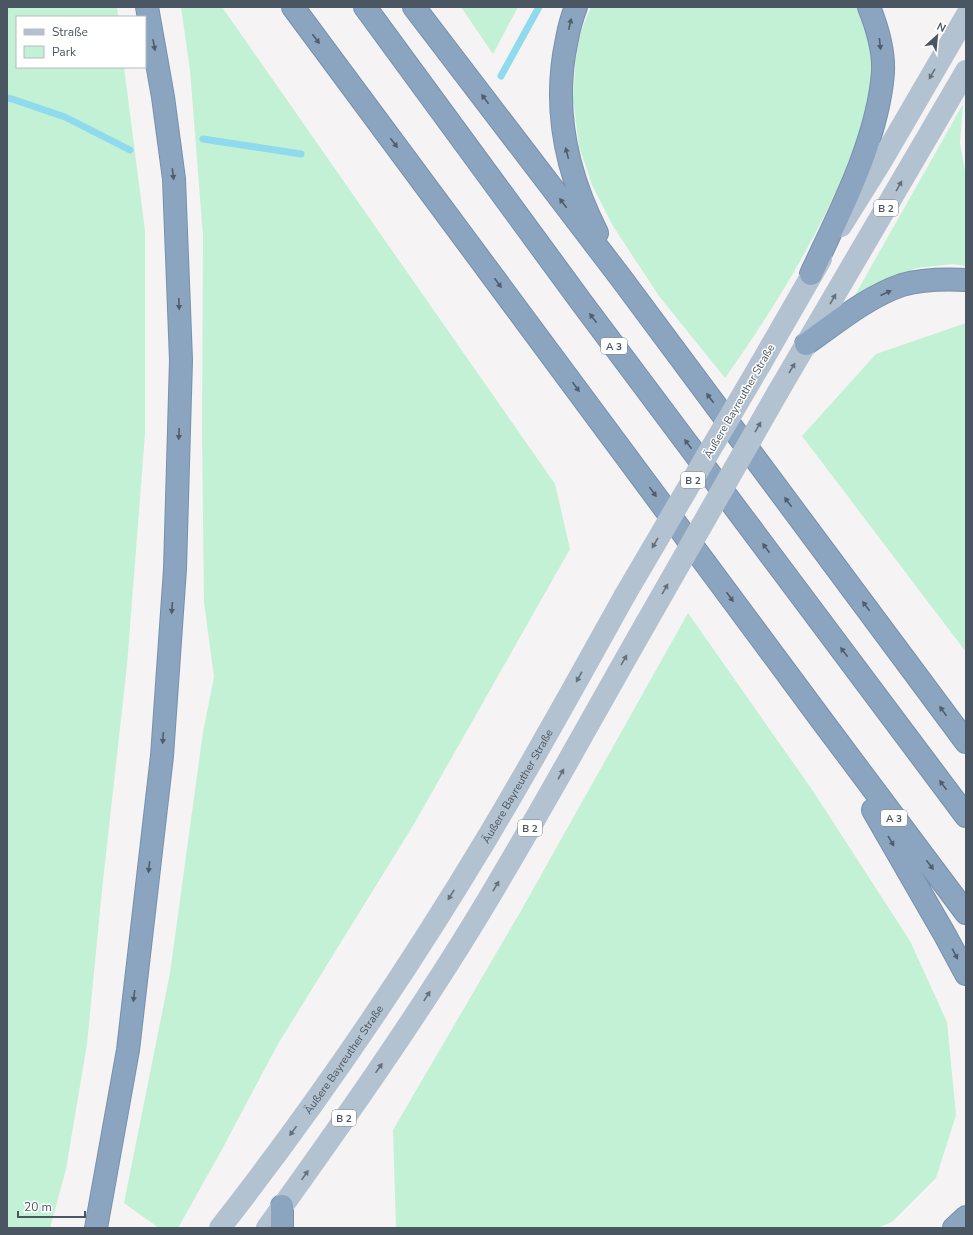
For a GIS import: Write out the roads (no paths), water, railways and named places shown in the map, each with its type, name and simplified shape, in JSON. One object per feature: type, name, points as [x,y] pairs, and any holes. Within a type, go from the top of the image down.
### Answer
[{"type":"highway","points":[[96,1228],[104,1192],[128,1050],[162,756],[175,569],[181,360],[174,179],[147,7]]},
{"type":"highway","name":"A 3","points":[[293,7],[966,913]]},
{"type":"highway","name":"A 3","points":[[365,7],[582,303],[966,816]]},
{"type":"highway","points":[[414,7],[621,278],[966,742]]},
{"type":"highway","points":[[576,7],[572,16],[563,55],[560,94],[564,138],[579,192],[590,219],[621,278]]},
{"type":"highway","points":[[811,274],[864,153],[878,106],[883,70],[879,36],[869,7]]},
{"type":"highway","points":[[806,344],[856,308],[903,285],[935,279],[966,280]]},
{"type":"highway","points":[[823,722],[924,897],[966,974]]},
{"type":"highway","points":[[282,1206],[282,1228]]},
{"type":"highway","points":[[954,1228],[966,1217]]},
{"type":"main road","name":"B 2","points":[[811,274],[881,162],[966,16]]},
{"type":"main road","name":"B 2","points":[[267,1228],[406,1029],[478,916],[543,806],[778,392],[966,70]]},
{"type":"main road","name":"Äußere Bayreuther Straße","points":[[220,1228],[318,1097],[422,942],[490,832],[811,274]]},
{"type":"waterway","points":[[501,76],[539,7]]},
{"type":"waterway","points":[[7,98],[65,117],[130,150]]},
{"type":"waterway","points":[[203,139],[301,154]]}]
